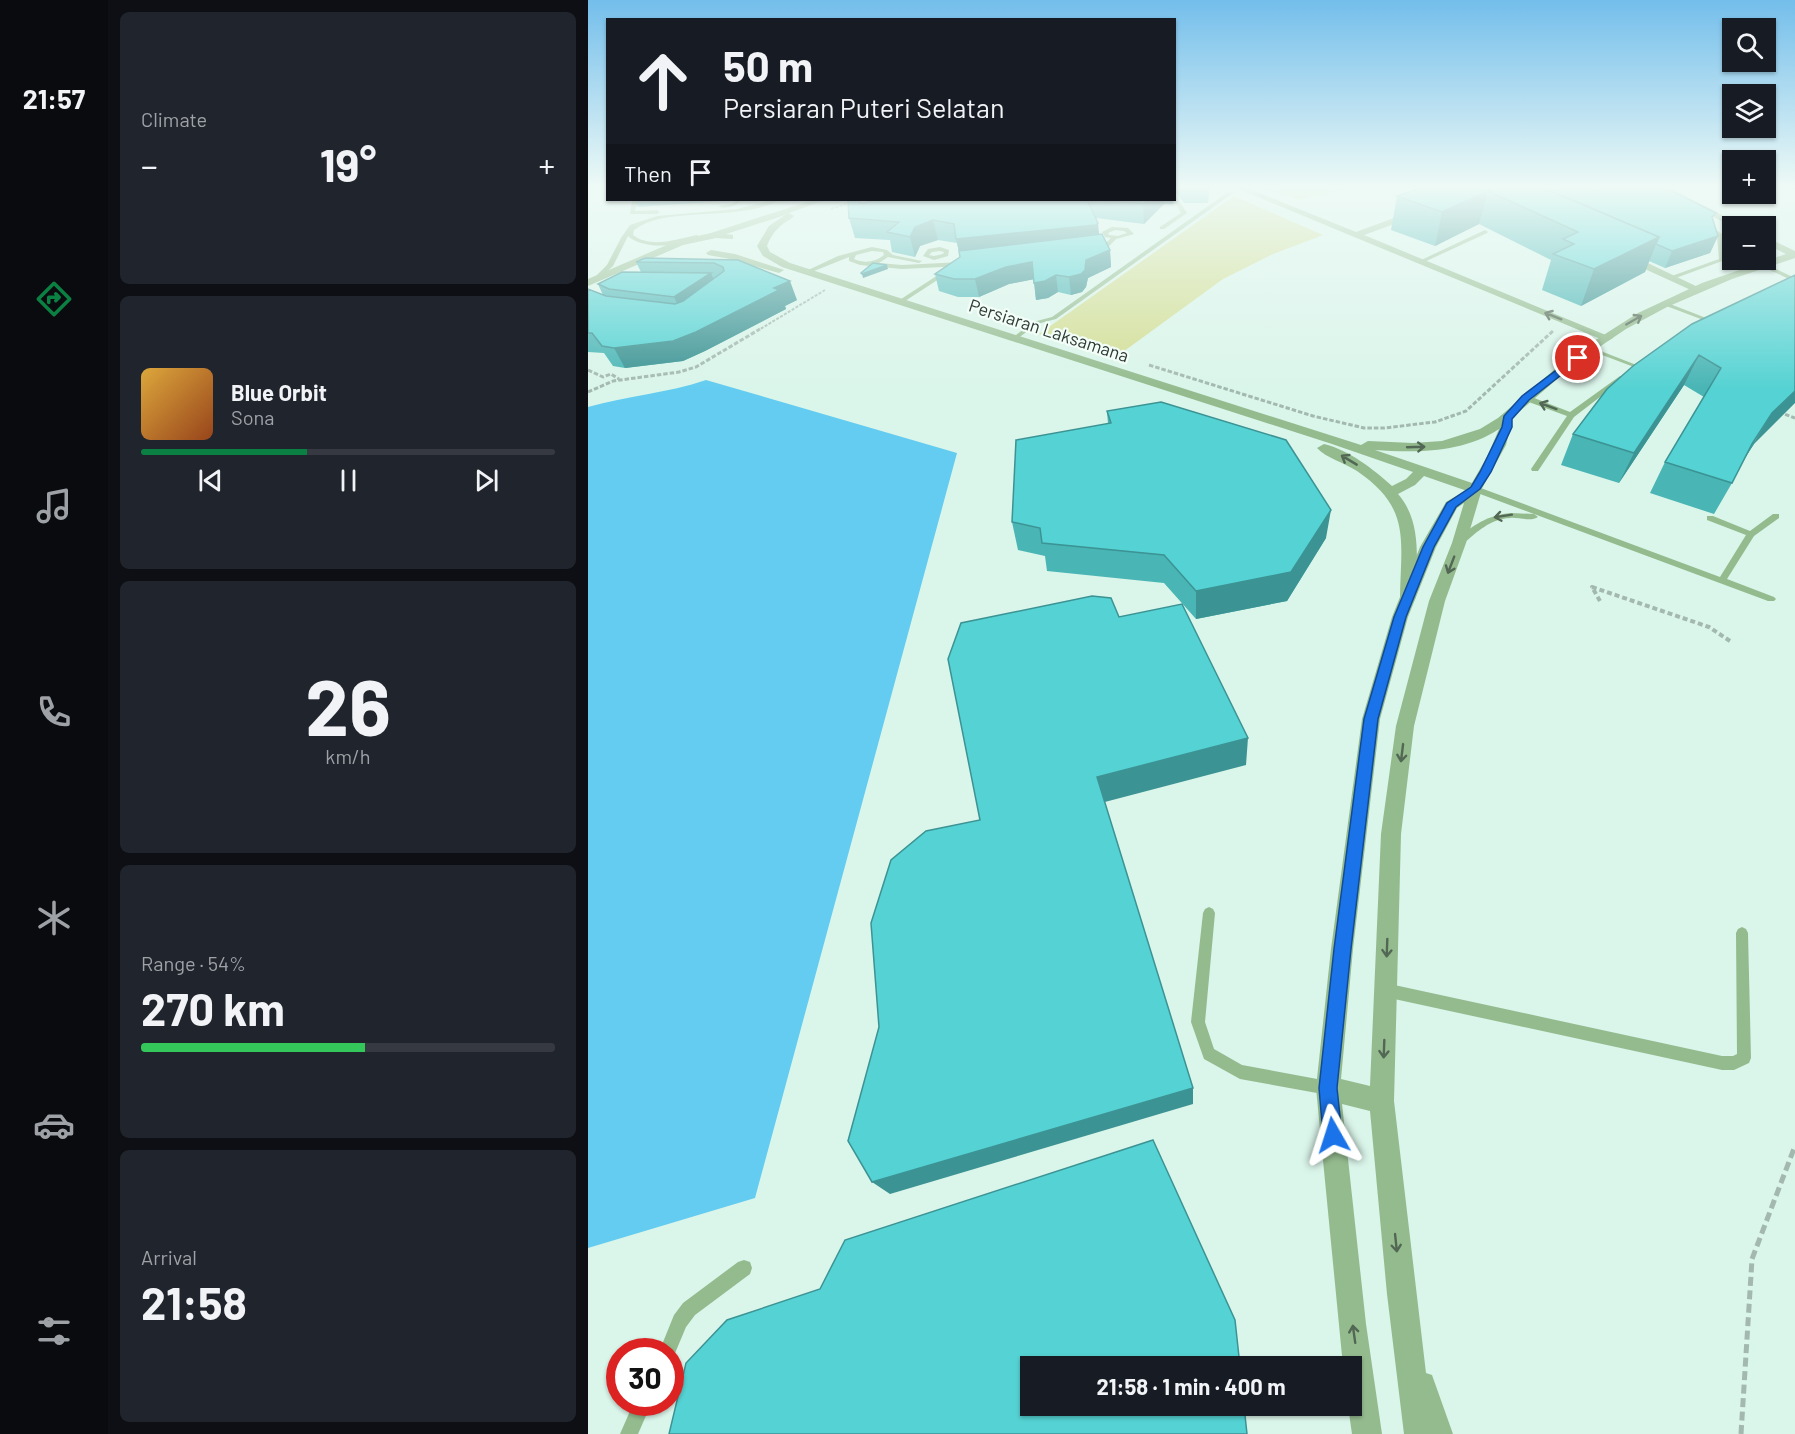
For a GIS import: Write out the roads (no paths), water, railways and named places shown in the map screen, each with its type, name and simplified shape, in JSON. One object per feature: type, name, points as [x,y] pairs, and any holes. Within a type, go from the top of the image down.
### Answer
[{"type":"street","name":"Persiaran Laksamana","points":[[604,276],[650,255]]},
{"type":"street","points":[[590,282],[675,255]]},
{"type":"street","name":"Persiaran Laksamana","points":[[729,255],[900,302],[1337,441]]},
{"type":"street","points":[[748,255],[786,265]]},
{"type":"street","name":"Persiaran Laksamana","points":[[768,255],[803,274]]},
{"type":"street","points":[[1403,255],[1607,338]]},
{"type":"street","points":[[1622,255],[1697,289]]},
{"type":"street","points":[[1776,263],[1795,255]]},
{"type":"street","points":[[1337,441],[1393,448],[1442,445],[1484,432],[1507,418],[1526,398],[1565,366],[1620,328],[1663,303],[1712,283],[1756,270]]},
{"type":"street","points":[[803,274],[831,286],[1303,440],[1343,456],[1364,469],[1389,492],[1403,511],[1408,528],[1408,597]]},
{"type":"street","points":[[1419,1434],[1401,1294],[1382,1101],[1391,834],[1405,726],[1437,601],[1459,543],[1474,489],[1486,472],[1507,427],[1507,418]]},
{"type":"street","points":[[1337,441],[1474,489]]},
{"type":"street","points":[[1389,492],[1409,484],[1416,479],[1420,471]]},
{"type":"street","points":[[1367,1434],[1352,1324],[1328,1088],[1342,949],[1371,719],[1408,597],[1428,547],[1451,505],[1474,489]]},
{"type":"street","points":[[1328,1088],[1382,1101]]},
{"type":"street","points":[[1401,1294],[1424,1398],[1438,1434]]},
{"type":"lane","points":[[590,282],[611,267],[615,255]]},
{"type":"lane","points":[[803,274],[848,255]]},
{"type":"lane","points":[[852,255],[850,259],[854,262],[902,267],[973,262]]},
{"type":"lane","points":[[873,263],[886,258],[887,255]]},
{"type":"lane","points":[[890,255],[906,260],[950,265]]},
{"type":"lane","points":[[906,260],[926,255]]},
{"type":"lane","points":[[946,255],[950,265]]},
{"type":"lane","points":[[1016,339],[1035,323],[1054,318],[1143,255]]},
{"type":"lane","points":[[1420,262],[1435,255]]},
{"type":"lane","points":[[1671,278],[1722,260],[1722,255]]},
{"type":"lane","points":[[900,302],[940,276],[950,265]]},
{"type":"lane","points":[[1776,269],[1795,280]]},
{"type":"lane","points":[[604,276],[616,280]]},
{"type":"lane","points":[[1663,303],[1716,323]]},
{"type":"lane","points":[[1708,327],[1725,319]]},
{"type":"lane","points":[[1591,349],[1636,366]]},
{"type":"lane","points":[[1535,469],[1571,415],[1644,362]]},
{"type":"lane","points":[[1526,398],[1571,415]]},
{"type":"lane","points":[[1474,489],[1771,599]]},
{"type":"lane","points":[[1459,543],[1477,526],[1493,517],[1524,515],[1555,520]]},
{"type":"lane","points":[[1722,580],[1751,534],[1776,516]]},
{"type":"lane","points":[[1710,518],[1751,534]]},
{"type":"lane","points":[[1209,913],[1198,1022],[1209,1054],[1240,1072],[1328,1088]]},
{"type":"lane","points":[[1385,990],[1722,1063],[1734,1063],[1744,1058],[1742,933]]},
{"type":"lane","points":[[672,1338],[680,1321],[689,1309],[744,1268]]},
{"type":"lane","points":[[629,1434],[637,1416]]},
{"type":"water","points":[[706,380],[957,453],[755,1198],[588,1248],[588,407]]}]
